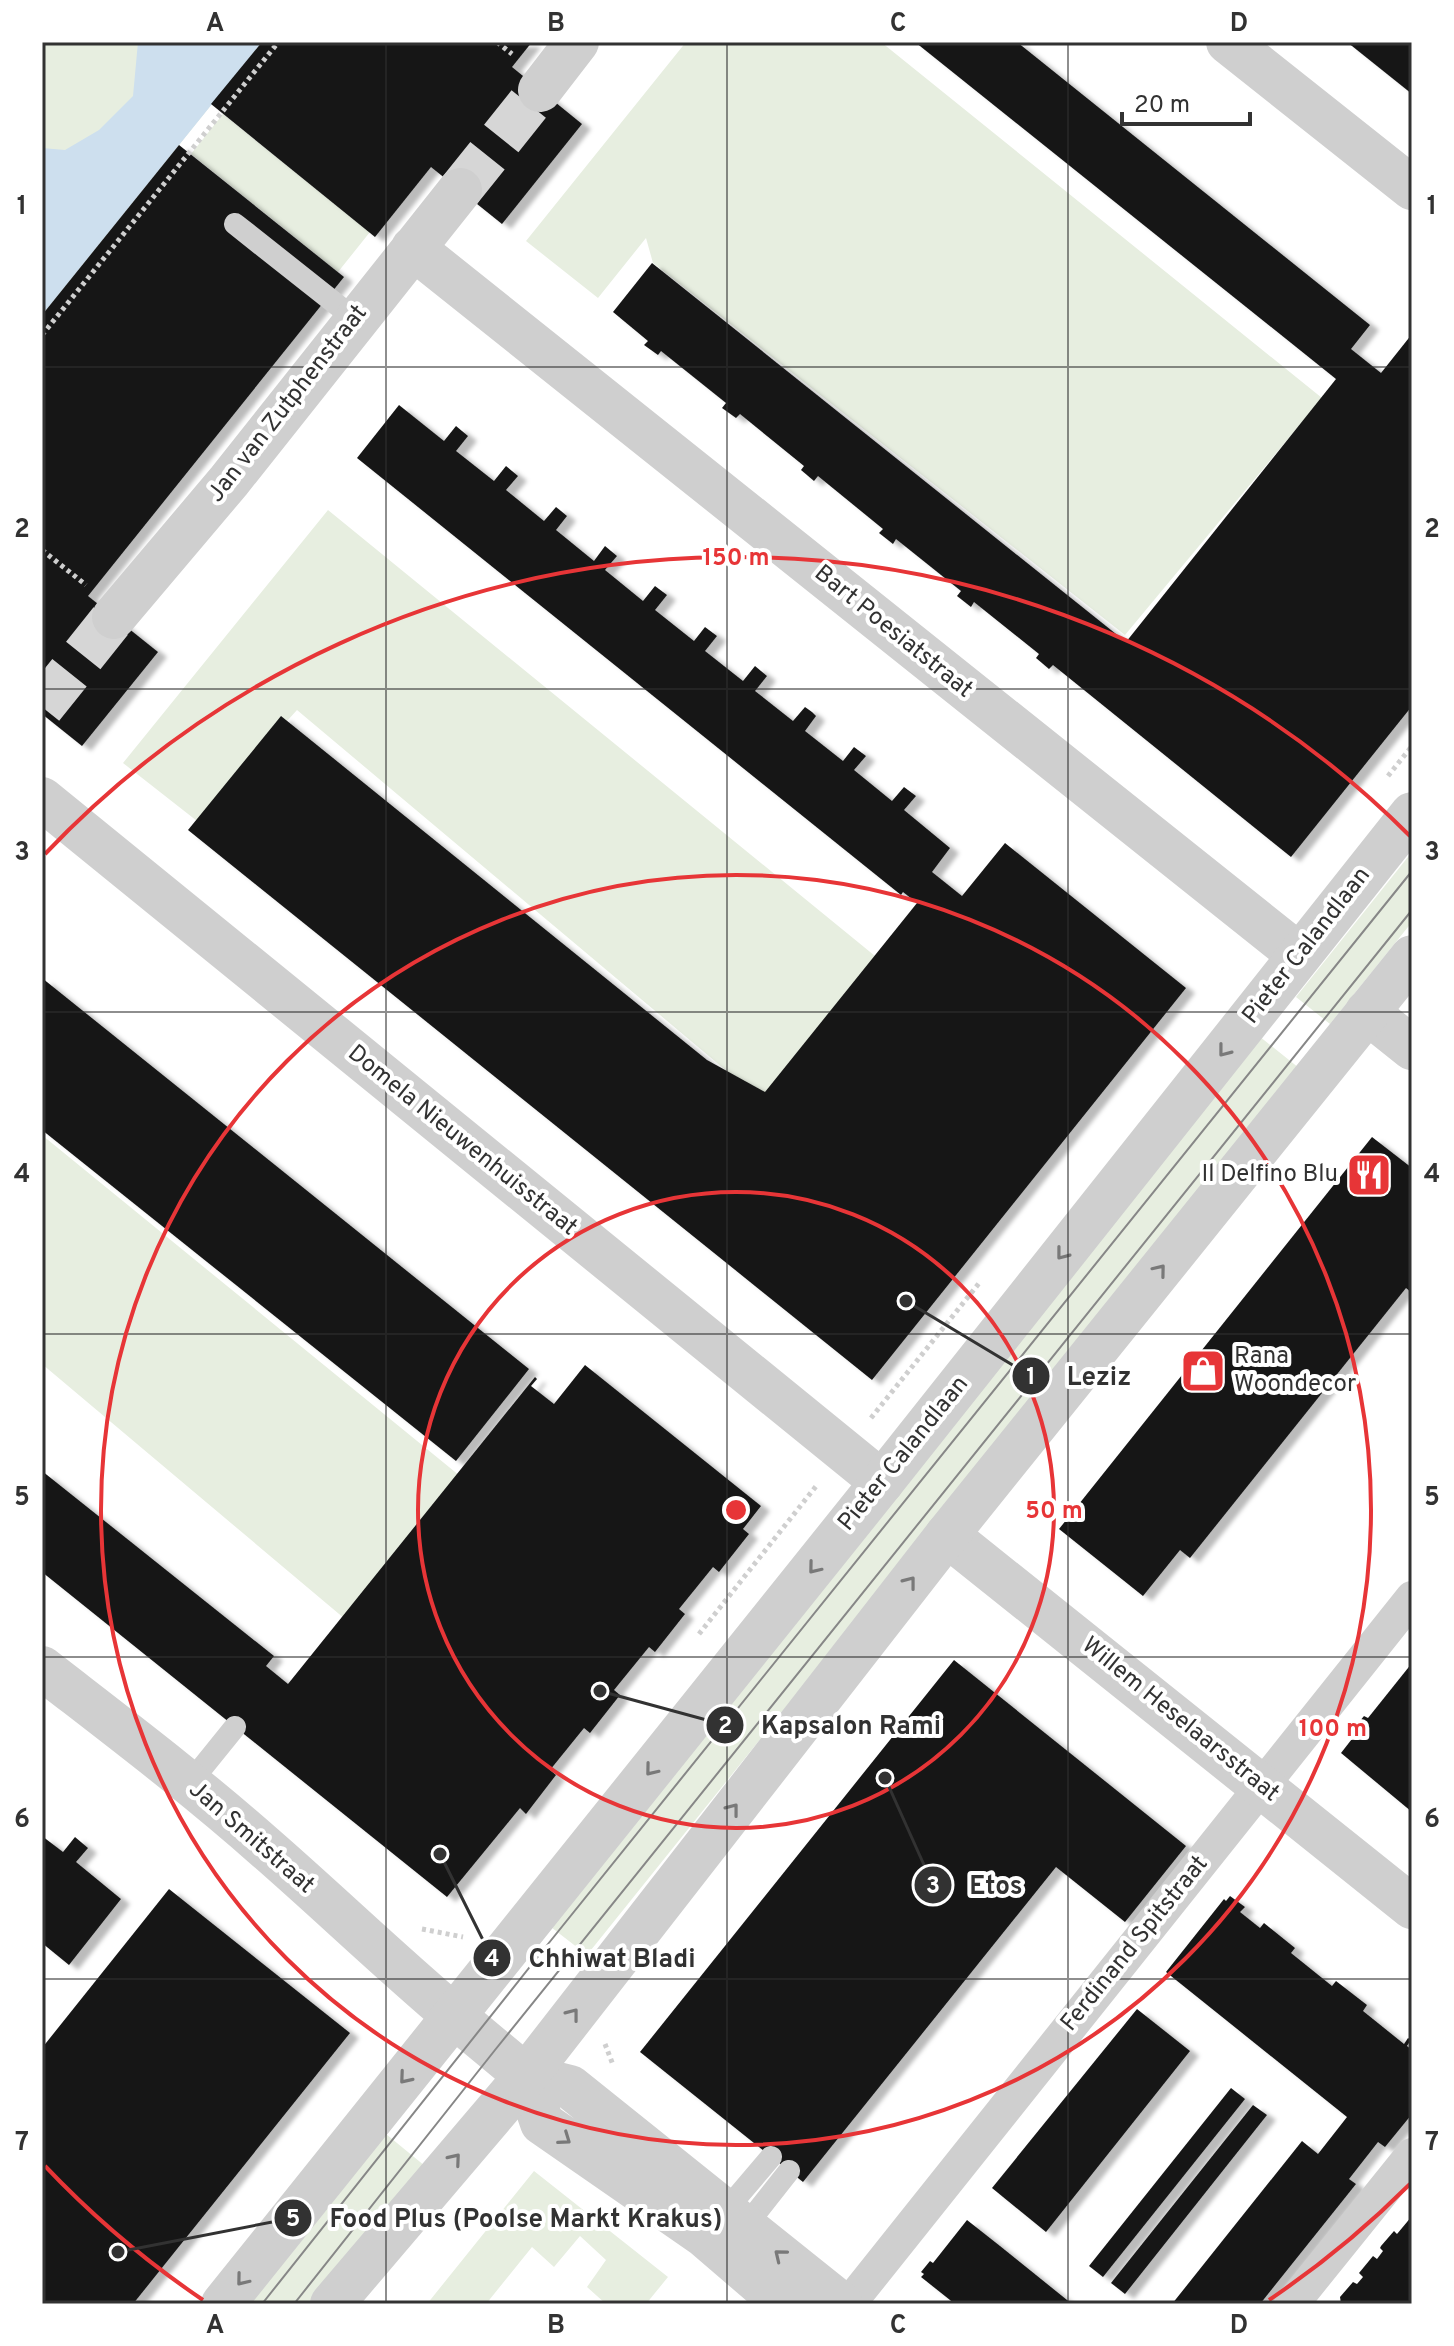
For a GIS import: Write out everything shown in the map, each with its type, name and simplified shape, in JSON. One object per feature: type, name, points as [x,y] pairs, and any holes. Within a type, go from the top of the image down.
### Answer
[{"type":"street","points":[[531,75],[577,42]]},
{"type":"street","points":[[1228,42],[1412,188]]},
{"type":"street","name":"Jan van Zutphenstraat","points":[[105,605],[229,481],[460,190]]},
{"type":"street","name":"Bart Poesiatstraat","points":[[413,248],[1299,955]]},
{"type":"street","name":"Domela Nieuwenhuisstraat","points":[[42,799],[882,1482]]},
{"type":"street","name":"Pieter Calandlaan","points":[[223,2304],[1412,814]]},
{"type":"street","points":[[332,2304],[526,2076],[947,1535],[1412,957]]},
{"type":"street","points":[[1367,1012],[1412,1048]]},
{"type":"street","name":"Willem Heselaarsstraat","points":[[947,1535],[1412,1907]]},
{"type":"street","name":"Ferdinand Spitstraat","points":[[850,2297],[1412,1598]]},
{"type":"street","name":"Jan Smitstraat","points":[[42,1668],[267,1849],[398,1970],[454,2016]]},
{"type":"street","points":[[454,2016],[526,2076],[542,2123],[725,2231],[850,2297]]},
{"type":"street","points":[[1292,2304],[1412,2155]]},
{"type":"street","points":[[725,2231],[784,2304]]},
{"type":"lane","points":[[235,224],[355,319]]},
{"type":"lane","points":[[189,1784],[235,1727]]},
{"type":"lane","points":[[725,2231],[771,2157]]},
{"type":"lane","points":[[725,2231],[789,2171]]},
{"type":"path","points":[[497,42],[531,75]]},
{"type":"path","points":[[42,335],[276,45]]},
{"type":"path","points":[[42,550],[105,605]]},
{"type":"shaded area","points":[[42,42],[262,42],[42,315]]},
{"type":"shaded area","points":[[686,42],[881,42],[1322,398],[1125,635],[653,263],[646,238],[598,298],[526,241]]},
{"type":"shaded area","points":[[223,114],[370,232],[338,272],[191,154]]},
{"type":"shaded area","points":[[328,510],[875,956],[760,1099],[297,710],[197,821],[123,763]]},
{"type":"shaded area","points":[[1412,852],[1412,922],[1330,1024],[1296,997]]},
{"type":"shaded area","points":[[1259,1036],[1299,1068],[587,1955],[547,1924]]},
{"type":"shaded area","points":[[42,1135],[460,1476],[345,1619],[42,1364]]},
{"type":"shaded area","points":[[386,2134],[425,2166],[313,2304],[248,2304]]},
{"type":"shaded area","points":[[534,2171],[668,2277],[646,2304],[606,2304],[587,2287],[606,2260],[580,2236],[554,2267],[532,2247],[486,2304],[427,2304]]},
{"type":"water","points":[[138,42],[262,42],[42,315],[42,148],[65,150],[99,130],[133,96]]},
{"type":"building","points":[[262,42],[532,42],[512,67],[582,124],[502,224],[431,167],[375,237],[211,104]]},
{"type":"building","points":[[915,42],[1017,42],[1370,325],[1351,349],[1381,373],[1412,334],[1412,706],[1291,857],[1053,665],[1049,669],[1036,658],[1039,654],[974,602],[971,607],[957,596],[961,591],[896,539],[893,544],[879,533],[883,529],[818,476],[814,481],[801,470],[804,466],[740,414],[736,418],[722,408],[726,403],[661,351],[658,355],[644,345],[648,341],[613,312],[652,263],[1126,642],[1336,379]]},
{"type":"building","points":[[1347,42],[1412,42],[1412,94]]},
{"type":"building","points":[[179,145],[344,277],[88,596],[158,652],[82,746],[42,714],[42,315]]},
{"type":"building","points":[[399,405],[444,441],[456,426],[468,436],[456,451],[494,481],[506,466],[518,476],[506,490],[544,521],[556,507],[561,511],[567,516],[556,530],[594,561],[605,546],[617,556],[605,570],[643,601],[655,586],[667,595],[655,610],[694,641],[705,627],[717,636],[705,651],[743,681],[755,666],[767,676],[755,691],[793,721],[805,707],[812,712],[816,716],[805,731],[843,761],[854,747],[866,756],[854,770],[892,801],[904,787],[916,796],[904,810],[950,848],[932,872],[962,896],[1005,843],[1186,988],[872,1380],[188,830],[281,716],[707,1060],[765,1092],[917,903],[903,892],[901,895],[357,458]]},
{"type":"building","points":[[42,978],[529,1369],[456,1461],[42,1130]]},
{"type":"building","points":[[1372,1137],[1412,1168],[1412,1293],[1406,1288],[1190,1558],[1180,1550],[1143,1596],[1059,1529]]},
{"type":"building","points":[[585,1365],[761,1506],[743,1529],[749,1534],[719,1572],[713,1567],[679,1609],[685,1614],[655,1652],[649,1647],[614,1690],[620,1695],[590,1733],[584,1728],[550,1770],[556,1775],[526,1814],[520,1808],[447,1897],[42,1572],[42,1471],[274,1656],[266,1666],[288,1684],[535,1377],[537,1379],[531,1386],[554,1404]]},
{"type":"building","points":[[954,1660],[1186,1846],[1125,1922],[1056,1867],[803,2182],[640,2052]]},
{"type":"building","points":[[1412,1663],[1412,1812],[1341,1753],[1355,1735],[1351,1732],[1364,1716],[1368,1718]]},
{"type":"building","points":[[42,1836],[63,1852],[75,1837],[88,1848],[76,1862],[121,1899],[69,1965],[42,1943]]},
{"type":"building","points":[[169,1889],[350,2033],[133,2304],[42,2304],[42,2048]]},
{"type":"building","points":[[1230,1896],[1245,1907],[1240,1912],[1260,1928],[1264,1923],[1295,1948],[1291,1953],[1332,1986],[1336,1981],[1367,2005],[1363,2011],[1404,2044],[1408,2038],[1411,2040],[1407,2046],[1412,2050],[1412,2114],[1385,2147],[1378,2142],[1349,2179],[1356,2184],[1260,2304],[1172,2304],[1302,2141],[1318,2154],[1347,2117],[1166,1972],[1224,1899],[1226,1901]]},
{"type":"building","points":[[1137,2009],[1190,2051],[1046,2232],[992,2188]]},
{"type":"building","points":[[1231,2088],[1245,2099],[1103,2277],[1089,2266]]},
{"type":"building","points":[[1253,2105],[1267,2115],[1125,2294],[1111,2283]]},
{"type":"building","points":[[1412,2216],[1412,2304],[1341,2304],[1340,2297],[1353,2282],[1357,2284],[1363,2277],[1359,2273],[1373,2256],[1377,2259],[1383,2251],[1381,2246],[1394,2231],[1397,2234]]},
{"type":"building","points":[[967,2220],[1072,2304],[955,2304],[921,2277],[924,2274],[921,2272],[930,2261],[933,2263]]},
{"type":"tunnel","points":[[460,190],[540,90]]},
{"type":"tunnel","points":[[42,707],[114,617]]},
{"type":"tram line","points":[[262,2304],[1412,871]]},
{"type":"tram line","points":[[294,2304],[1412,910]]},
{"type":"place","name":"Il Delfino Blu","points":[[1369,1175]]},
{"type":"place","name":"Leziz","points":[[906,1301]]},
{"type":"place","name":"Rana Woondecor","points":[[1203,1371]]},
{"type":"place","name":"Kapsalon Rami","points":[[600,1691]]},
{"type":"place","name":"Etos","points":[[885,1778]]},
{"type":"place","name":"Chhiwat Bladi","points":[[440,1854]]},
{"type":"place","name":"Food Plus (Poolse Markt Krakus)","points":[[118,2252]]}]
